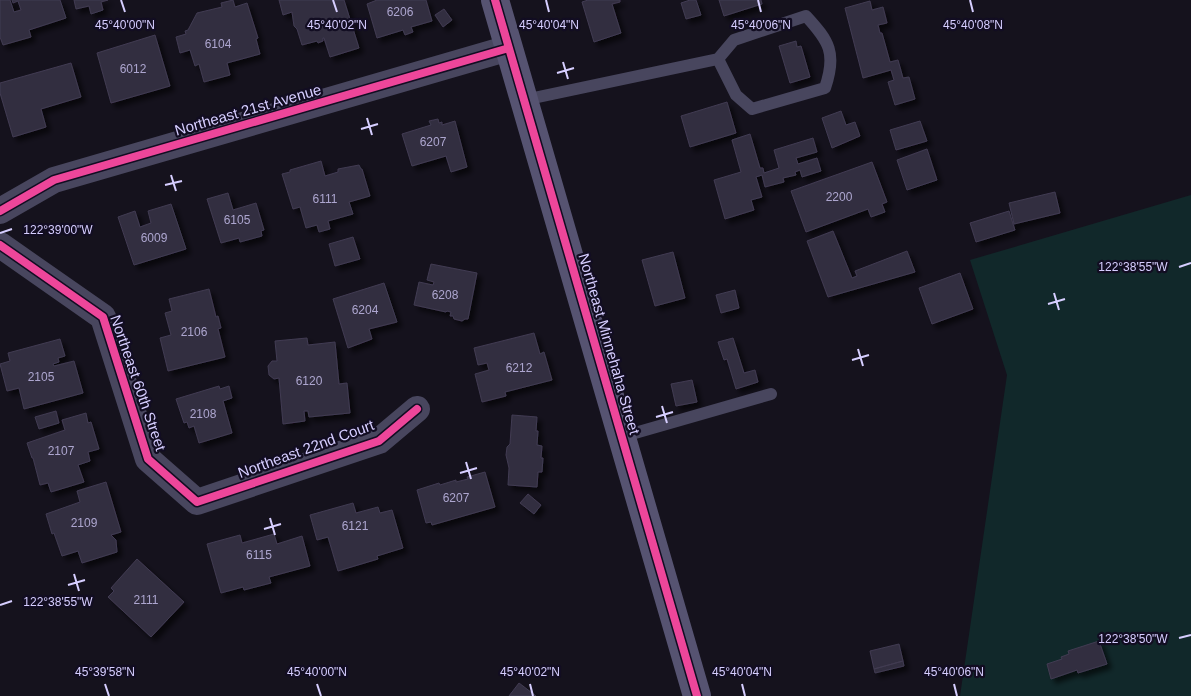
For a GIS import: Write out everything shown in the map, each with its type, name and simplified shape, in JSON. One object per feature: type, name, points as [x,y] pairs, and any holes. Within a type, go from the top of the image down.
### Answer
[{"type":"main road","name":"Northeast Minnehaha Street","points":[[495,0],[697,696]]},
{"type":"street","name":"Northeast 21st Avenue","points":[[0,211],[54,180],[509,48]]},
{"type":"street","name":"Northeast 60th Street","points":[[0,245],[103,317],[148,459],[197,502]]},
{"type":"street","name":"Northeast 22nd Court","points":[[197,502],[379,441],[417,409]]},
{"type":"lane","points":[[524,100],[718,59],[734,40],[806,16],[825,39],[831,54],[831,71],[826,88],[752,109],[736,95],[718,59]]},
{"type":"lane","points":[[621,437],[771,394]]},
{"type":"green space","points":[[1191,195],[1191,696],[960,696],[1007,375],[970,260]]},
{"type":"building","points":[[0,0],[10,0],[14,12],[21,10],[18,1],[13,3],[12,0],[60,0],[66,18],[29,30],[31,37],[3,45],[0,37]]},
{"type":"building","points":[[74,0],[108,0],[101,2],[103,10],[91,14],[89,6],[76,9]]},
{"type":"building","points":[[233,0],[235,7],[247,3],[258,38],[256,39],[260,54],[227,63],[230,75],[204,82],[199,64],[195,66],[190,50],[180,53],[176,37],[186,34],[185,31],[188,30],[197,13],[222,7],[221,3]]},
{"type":"building","points":[[279,0],[344,0],[359,48],[330,57],[324,38],[323,41],[318,43],[317,41],[302,45],[297,29],[294,26],[292,12],[283,15]]},
{"type":"building","points":[[377,0],[426,0],[432,21],[411,27],[413,32],[405,35],[403,30],[377,38],[367,4]]},
{"type":"building","points":[[588,0],[620,0],[620,2],[612,4],[621,33],[594,42],[582,2]]},
{"type":"building","points":[[696,0],[701,15],[686,19],[681,3]]},
{"type":"building","points":[[719,0],[761,0],[762,4],[724,16]]},
{"type":"building","points":[[870,1],[872,10],[883,7],[887,23],[878,25],[890,62],[898,60],[903,78],[909,77],[915,99],[895,105],[888,82],[894,80],[891,70],[863,78],[845,8]]},
{"type":"building","points":[[444,9],[452,20],[443,27],[435,15]]},
{"type":"building","points":[[155,35],[170,86],[111,103],[97,53]]},
{"type":"building","points":[[796,41],[797,47],[801,46],[810,77],[790,83],[779,46]]},
{"type":"building","points":[[71,63],[81,97],[41,109],[46,127],[13,137],[0,93],[0,83]]},
{"type":"building","points":[[727,102],[736,133],[690,147],[681,116]]},
{"type":"building","points":[[841,111],[846,125],[855,122],[860,136],[832,148],[822,118]]},
{"type":"building","points":[[438,119],[439,123],[442,122],[442,125],[455,121],[467,167],[451,172],[446,156],[412,166],[402,134],[431,125],[429,121]]},
{"type":"building","points":[[920,121],[927,141],[896,150],[890,130]]},
{"type":"building","points":[[750,134],[760,168],[763,168],[764,173],[779,168],[774,150],[813,138],[817,152],[796,158],[798,164],[817,158],[821,171],[802,177],[800,170],[795,172],[796,175],[783,178],[784,182],[765,187],[762,175],[756,177],[762,197],[751,200],[754,210],[725,219],[714,180],[741,172],[732,140]]},
{"type":"building","points":[[927,149],[937,180],[907,190],[897,160]]},
{"type":"building","points":[[321,161],[325,176],[338,172],[338,169],[359,165],[370,196],[349,202],[353,214],[328,221],[330,229],[319,232],[317,225],[306,228],[300,207],[293,209],[282,174]]},
{"type":"building","points":[[872,162],[887,202],[882,204],[885,212],[871,217],[868,209],[806,232],[791,191]]},
{"type":"building","points":[[1055,192],[1060,213],[1014,224],[1009,203]]},
{"type":"building","points":[[228,193],[233,210],[256,203],[264,230],[261,231],[262,236],[240,242],[239,238],[221,243],[207,199]]},
{"type":"building","points":[[171,204],[186,249],[134,265],[118,217],[135,211],[140,227],[151,223],[148,211]]},
{"type":"building","points":[[1009,211],[1015,230],[976,242],[970,223]]},
{"type":"building","points":[[833,231],[852,278],[857,276],[855,271],[907,251],[915,272],[828,297],[807,241]]},
{"type":"building","points":[[353,237],[360,259],[335,266],[329,244]]},
{"type":"building","points":[[673,252],[685,298],[655,306],[642,260]]},
{"type":"building","points":[[431,264],[477,273],[468,319],[462,321],[454,319],[453,316],[450,316],[451,312],[414,305],[419,282],[433,285],[434,282],[427,280]]},
{"type":"building","points":[[960,273],[973,309],[932,324],[919,288]]},
{"type":"building","points":[[384,283],[397,322],[369,329],[372,339],[348,348],[333,299]]},
{"type":"building","points":[[209,289],[216,317],[218,316],[221,328],[218,329],[225,357],[168,371],[160,338],[171,335],[165,313],[172,311],[169,299]]},
{"type":"building","points":[[735,290],[739,308],[721,313],[716,295]]},
{"type":"building","points":[[534,333],[540,354],[544,352],[552,380],[505,392],[506,396],[482,402],[475,374],[489,370],[487,363],[478,365],[474,348]]},
{"type":"building","points":[[307,338],[308,345],[335,342],[339,384],[347,383],[350,413],[309,417],[308,411],[304,411],[305,421],[283,424],[279,378],[274,379],[269,375],[268,366],[272,361],[277,361],[275,341]]},
{"type":"building","points":[[733,338],[744,373],[755,370],[758,382],[736,389],[727,359],[724,360],[718,342]]},
{"type":"building","points":[[60,339],[65,356],[58,358],[59,362],[53,364],[54,366],[74,361],[83,393],[24,409],[19,388],[7,391],[0,364],[10,361],[8,353]]},
{"type":"building","points":[[692,380],[697,402],[676,406],[671,384]]},
{"type":"building","points":[[219,386],[220,389],[229,386],[232,398],[223,401],[232,433],[199,443],[194,426],[189,428],[187,422],[184,423],[176,399]]},
{"type":"building","points":[[56,411],[59,423],[39,429],[35,417]]},
{"type":"building","points":[[86,413],[88,423],[91,422],[99,449],[88,452],[90,461],[78,465],[84,482],[51,492],[48,483],[40,485],[27,443],[65,430],[62,420]]},
{"type":"building","points":[[512,415],[537,417],[537,445],[542,446],[541,458],[543,458],[542,472],[538,472],[537,487],[508,485],[509,468],[506,455],[507,447],[510,444]]},
{"type":"building","points":[[485,472],[495,507],[432,525],[431,522],[426,523],[417,490],[439,483],[440,485],[456,480],[456,482],[468,479],[467,477]]},
{"type":"building","points":[[106,482],[121,532],[111,535],[116,540],[117,552],[82,563],[78,551],[62,556],[54,533],[52,534],[46,514],[80,502],[77,491]]},
{"type":"building","points":[[528,494],[541,505],[534,514],[520,503]]},
{"type":"building","points":[[353,503],[356,513],[378,507],[380,513],[392,510],[403,548],[377,556],[378,559],[338,571],[328,537],[317,540],[310,515]]},
{"type":"building","points":[[274,534],[277,544],[302,536],[310,566],[269,577],[271,583],[244,590],[243,587],[221,593],[207,544],[240,535],[242,543]]},
{"type":"building","points":[[137,559],[184,602],[151,637],[108,597],[114,591],[111,588]]},
{"type":"building","points":[[1099,641],[1107,664],[1078,673],[1077,670],[1051,679],[1047,664],[1062,659],[1061,657],[1069,654],[1068,651]]},
{"type":"building","points":[[899,644],[903,661],[874,669],[870,651]]},
{"type":"building","points":[[903,661],[904,666],[875,673],[874,669]]},
{"type":"building","points":[[519,683],[536,696],[509,696]]},
{"type":"cycle path","points":[[495,0],[697,696]]},
{"type":"cycle path","points":[[0,211],[54,180],[509,48]]},
{"type":"cycle path","points":[[0,245],[103,317],[148,459],[197,502],[379,441],[417,409]]}]
